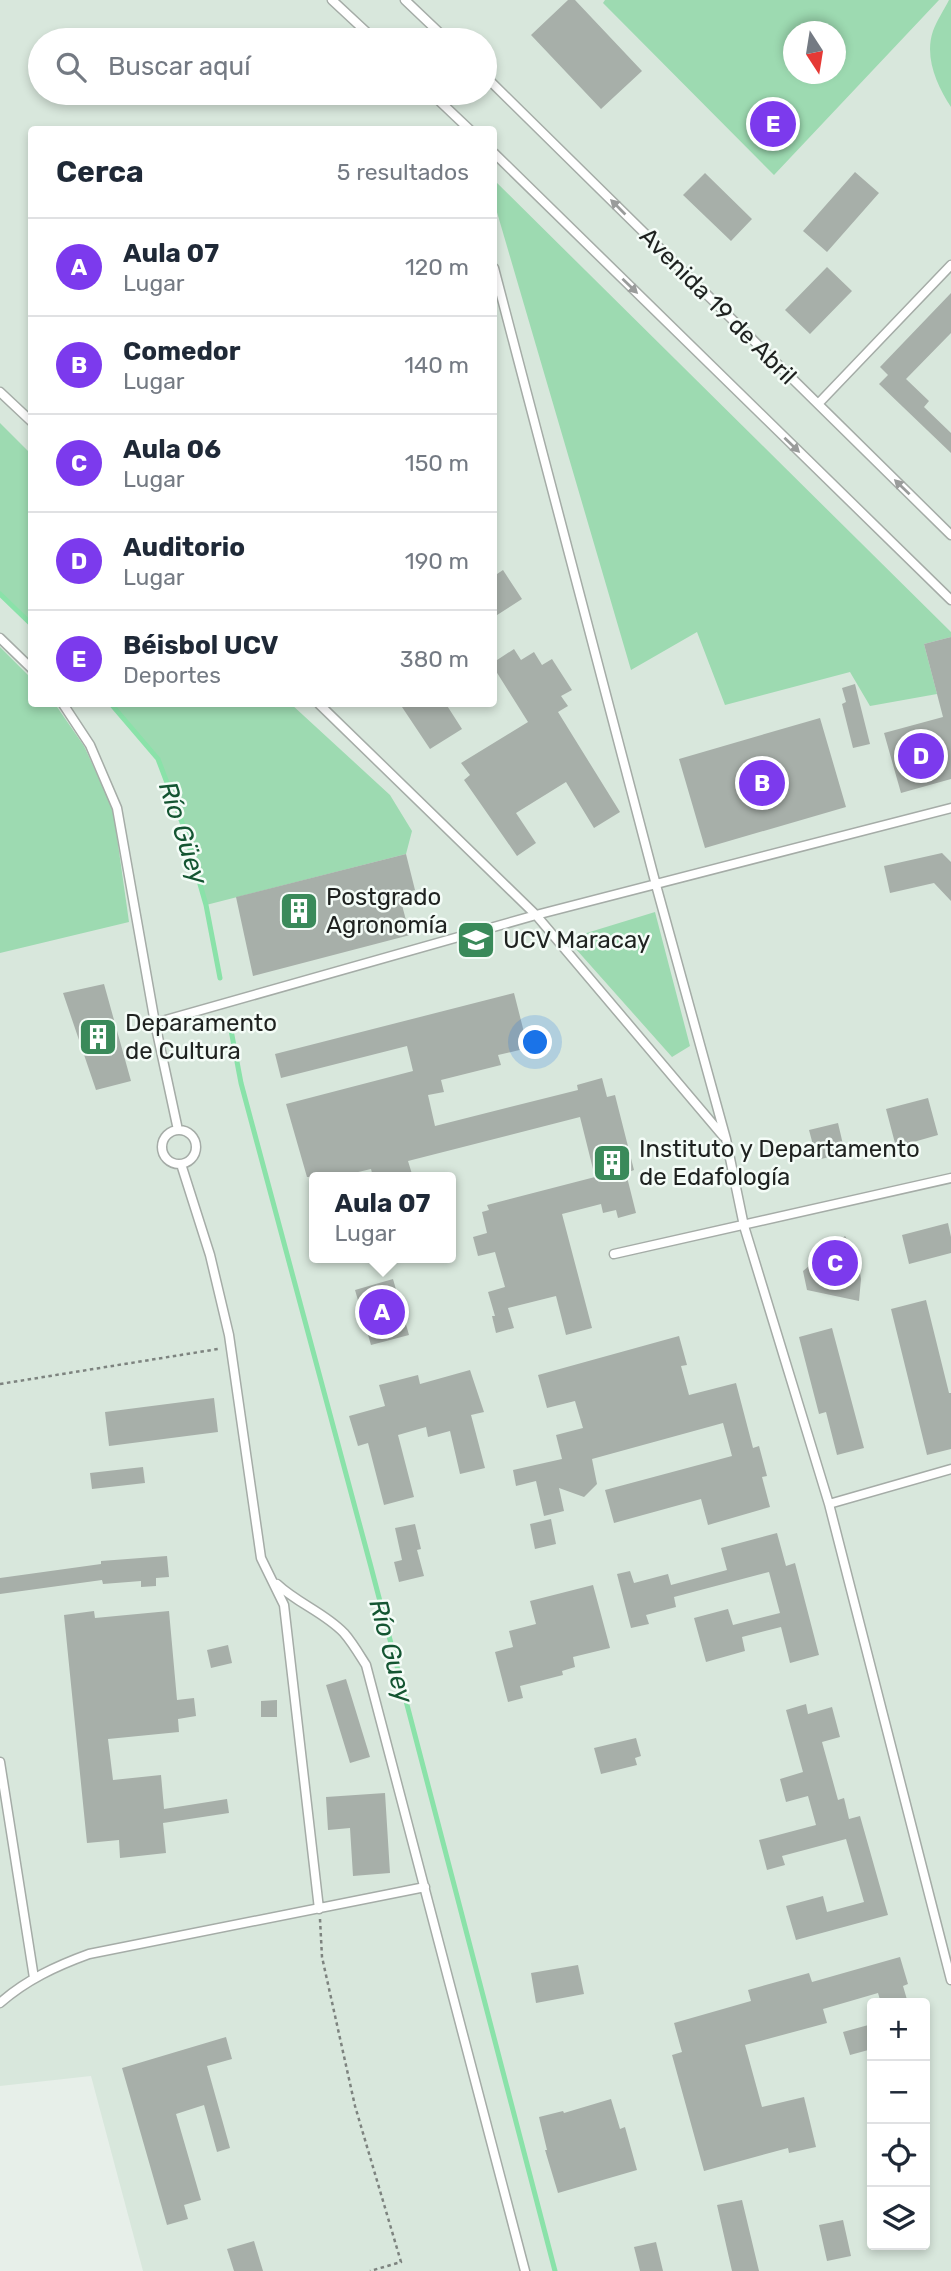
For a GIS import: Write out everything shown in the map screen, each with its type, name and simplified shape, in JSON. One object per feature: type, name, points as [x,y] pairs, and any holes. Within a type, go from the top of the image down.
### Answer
[{"type":"lane","points":[[332,0],[362,28]]},
{"type":"lane","points":[[405,0],[434,28]]},
{"type":"lane","name":"Avenida 19 de Abril","points":[[497,88],[951,535]]},
{"type":"lane","points":[[444,105],[466,126]]},
{"type":"lane","points":[[453,113],[456,126]]},
{"type":"lane","name":"Avenida 19 de Abril","points":[[497,156],[951,600]]},
{"type":"lane","points":[[818,404],[951,265]]},
{"type":"lane","points":[[497,279],[656,885],[726,1139],[744,1226],[829,1504],[951,1980]]},
{"type":"lane","points":[[0,392],[28,418]]},
{"type":"lane","points":[[0,638],[28,665]]},
{"type":"lane","points":[[65,707],[90,745],[117,808],[155,1023],[178,1130]]},
{"type":"lane","points":[[322,707],[536,915],[726,1139]]},
{"type":"lane","points":[[155,1023],[536,915],[951,808]]},
{"type":"lane","points":[[178,1130],[190,1134],[196,1145],[193,1158],[181,1164],[168,1160],[162,1149],[166,1136],[178,1130]]},
{"type":"lane","points":[[181,1164],[210,1255],[231,1347],[261,1558],[284,1605],[319,1909]]},
{"type":"lane","points":[[614,1254],[951,1178]]},
{"type":"lane","points":[[829,1504],[951,1469]]},
{"type":"lane","points":[[272,1580],[292,1598],[344,1633],[366,1665],[525,2271]]},
{"type":"lane","points":[[0,1762],[34,1978]]},
{"type":"lane","points":[[0,2003],[52,1967],[89,1954],[425,1887]]},
{"type":"path","points":[[0,1384],[231,1347]]},
{"type":"path","points":[[319,1909],[322,1957],[355,2106],[401,2262],[370,2271]]},
{"type":"shaded area","name":"UCV Maracay","points":[[0,0],[951,0],[951,2271],[143,2271],[91,2076],[0,2086]]},
{"type":"green space","points":[[605,0],[939,0],[774,175],[603,3]]},
{"type":"green space","points":[[949,0],[951,107],[933,71],[930,51],[933,31]]},
{"type":"green space","points":[[497,183],[951,632],[951,637],[924,644],[937,694],[870,706],[850,672],[725,705],[697,632],[631,670],[497,212]]},
{"type":"green space","points":[[0,423],[28,451],[28,622],[0,594]]},
{"type":"green space","points":[[0,647],[28,675],[28,707],[57,707],[84,746],[113,809],[129,922],[0,953]]},
{"type":"green space","points":[[114,707],[294,707],[390,795],[412,831],[406,854],[206,905],[183,825],[158,759]]},
{"type":"green space","points":[[655,912],[690,1046],[672,1057],[567,939]]},
{"type":"building","points":[[568,0],[575,0],[642,71],[601,109],[531,35]]},
{"type":"building","points":[[855,172],[879,193],[827,252],[803,231]]},
{"type":"building","points":[[705,173],[752,219],[731,241],[683,195]]},
{"type":"building","points":[[827,267],[852,291],[810,334],[785,310]]},
{"type":"building","points":[[951,293],[951,333],[906,379],[929,401],[924,407],[951,433],[951,453],[879,384],[888,375],[880,367]]},
{"type":"building","points":[[503,570],[522,599],[497,615],[497,574]]},
{"type":"building","points":[[951,637],[951,779],[901,793],[884,733],[943,717],[924,644]]},
{"type":"building","points":[[514,649],[521,660],[534,652],[542,665],[552,659],[572,690],[561,696],[568,706],[558,712],[620,812],[594,828],[566,782],[516,813],[536,843],[517,856],[464,780],[470,775],[461,763],[528,722],[497,673],[497,660]]},
{"type":"building","points":[[855,684],[870,744],[853,748],[842,704],[846,702],[842,688]]},
{"type":"building","points":[[402,707],[448,707],[462,729],[430,749]]},
{"type":"building","points":[[820,718],[846,807],[705,848],[679,759]]},
{"type":"building","points":[[942,853],[951,862],[951,901],[934,883],[890,893],[884,866]]},
{"type":"building","name":"Postgrado Agronomía","points":[[406,854],[415,890],[399,894],[410,935],[253,976],[236,897]]},
{"type":"building","name":"Deparamento de Cultura","points":[[104,984],[131,1081],[96,1090],[63,993]]},
{"type":"building","name":"Instituto y Departamento de Edafología","points":[[514,993],[528,1048],[498,1055],[501,1065],[441,1080],[444,1092],[428,1095],[435,1126],[578,1090],[577,1085],[602,1078],[607,1097],[615,1095],[634,1170],[626,1173],[636,1213],[618,1218],[616,1210],[603,1213],[601,1204],[562,1214],[592,1328],[566,1335],[556,1296],[508,1308],[514,1328],[496,1333],[492,1316],[495,1316],[488,1292],[505,1287],[495,1252],[478,1256],[473,1237],[487,1233],[482,1212],[489,1210],[487,1205],[595,1177],[580,1117],[408,1161],[411,1172],[372,1172],[371,1169],[358,1172],[309,1172],[307,1177],[286,1104],[413,1071],[407,1046],[281,1078],[275,1054]]},
{"type":"building","points":[[928,1098],[938,1135],[896,1147],[886,1109]]},
{"type":"building","points":[[838,1123],[845,1153],[817,1160],[809,1130]]},
{"type":"building","points":[[948,1223],[951,1253],[909,1264],[902,1235]]},
{"type":"building","points":[[845,1236],[857,1255],[861,1279],[859,1301],[807,1290],[803,1271]]},
{"type":"building","points":[[393,1279],[409,1335],[371,1345],[355,1290]]},
{"type":"building","points":[[926,1300],[951,1393],[951,1449],[927,1455],[891,1309]]},
{"type":"building","points":[[832,1328],[864,1448],[837,1455],[826,1412],[819,1414],[799,1337]]},
{"type":"building","points":[[679,1336],[687,1365],[681,1366],[689,1395],[736,1383],[753,1448],[759,1446],[767,1476],[762,1477],[770,1507],[708,1525],[701,1499],[614,1523],[605,1490],[732,1456],[723,1423],[592,1459],[597,1484],[584,1497],[559,1488],[564,1511],[544,1516],[536,1481],[516,1486],[513,1470],[562,1459],[556,1435],[583,1428],[575,1401],[547,1408],[538,1375]]},
{"type":"building","points":[[470,1370],[484,1412],[471,1415],[485,1468],[460,1474],[450,1431],[428,1437],[426,1427],[398,1435],[414,1497],[384,1505],[368,1443],[358,1446],[349,1416],[385,1406],[379,1385],[418,1375],[420,1384]]},
{"type":"building","points":[[214,1398],[218,1432],[109,1446],[105,1412]]},
{"type":"building","points":[[143,1467],[145,1483],[92,1489],[90,1473]]},
{"type":"building","points":[[551,1519],[556,1544],[535,1549],[530,1524]]},
{"type":"building","points":[[415,1524],[421,1549],[417,1550],[424,1576],[399,1582],[394,1562],[402,1560],[395,1528]]},
{"type":"building","points":[[777,1533],[786,1566],[795,1563],[819,1655],[790,1663],[781,1627],[742,1637],[745,1651],[706,1662],[694,1618],[728,1609],[733,1625],[780,1613],[769,1572],[674,1597],[676,1607],[646,1615],[649,1624],[631,1628],[617,1574],[630,1571],[634,1583],[668,1574],[671,1585],[727,1570],[721,1548]]},
{"type":"building","points":[[167,1556],[169,1577],[156,1578],[156,1586],[141,1587],[141,1581],[103,1584],[102,1580],[0,1594],[0,1578],[101,1564],[101,1561]]},
{"type":"building","points":[[593,1585],[610,1648],[573,1657],[575,1667],[562,1671],[563,1675],[520,1686],[523,1698],[508,1702],[495,1652],[513,1647],[509,1631],[536,1624],[530,1601]]},
{"type":"building","points":[[94,1611],[95,1618],[169,1611],[177,1700],[194,1698],[196,1716],[178,1719],[179,1732],[108,1739],[113,1780],[161,1775],[164,1809],[227,1799],[229,1813],[163,1823],[166,1853],[120,1858],[119,1840],[87,1843],[64,1615]]},
{"type":"building","points":[[228,1645],[232,1663],[211,1668],[207,1650]]},
{"type":"building","points":[[346,1679],[370,1757],[350,1763],[326,1685]]},
{"type":"building","points":[[277,1700],[277,1717],[261,1717],[261,1701]]},
{"type":"building","points":[[806,1704],[808,1714],[832,1707],[840,1737],[822,1742],[838,1800],[844,1798],[849,1819],[860,1816],[888,1915],[796,1940],[786,1906],[823,1896],[827,1912],[864,1902],[846,1839],[782,1856],[785,1865],[767,1870],[759,1840],[816,1825],[808,1796],[786,1802],[780,1779],[803,1772],[786,1710]]},
{"type":"building","points":[[636,1738],[641,1756],[635,1758],[637,1765],[601,1774],[594,1748]]},
{"type":"building","points":[[385,1793],[390,1873],[353,1876],[350,1828],[328,1830],[326,1797]]},
{"type":"building","points":[[900,1957],[908,1984],[903,1986],[907,1998],[880,1998],[878,1993],[823,2009],[827,2023],[745,2045],[762,2107],[804,2097],[816,2147],[789,2153],[788,2148],[704,2171],[672,2055],[682,2052],[674,2023],[751,2001],[748,1990],[809,1973],[812,1982]]},
{"type":"building","points":[[578,1965],[584,1994],[536,2003],[531,1973]]},
{"type":"building","points":[[867,2025],[867,2050],[850,2055],[843,2032]]},
{"type":"building","points":[[226,2037],[232,2059],[207,2066],[230,2148],[217,2152],[204,2105],[176,2114],[201,2200],[184,2205],[188,2219],[167,2225],[122,2068]]},
{"type":"building","points":[[611,2099],[620,2129],[625,2127],[637,2170],[558,2193],[545,2150],[539,2117],[563,2111],[564,2113]]},
{"type":"building","points":[[742,2200],[759,2271],[732,2271],[717,2205]]},
{"type":"building","points":[[843,2220],[851,2256],[827,2261],[819,2225]]},
{"type":"building","points":[[254,2241],[263,2271],[234,2271],[227,2249]]},
{"type":"building","points":[[656,2242],[663,2271],[640,2271],[634,2247]]},
{"type":"waterway","name":"Río Güey","points":[[0,594],[28,621]]},
{"type":"waterway","name":"Río Güey","points":[[114,707],[158,759],[183,825],[206,905],[220,978]]},
{"type":"waterway","name":"Río Guey","points":[[231,1030],[241,1083],[555,2271]]},
{"type":"place","name":"Béisbol UCV","points":[[773,124]]},
{"type":"place","name":"Auditorio","points":[[921,756]]},
{"type":"place","name":"Comedor","points":[[762,783]]},
{"type":"place","name":"Postgrado Agronomía","points":[[299,911]]},
{"type":"place","name":"UCV Maracay","points":[[476,940]]},
{"type":"place","name":"Deparamento de Cultura","points":[[98,1037]]},
{"type":"place","name":"Instituto y Departamento de Edafología","points":[[612,1163]]},
{"type":"place","name":"Aula 06","points":[[835,1263]]},
{"type":"place","name":"Aula 07","points":[[382,1312]]}]
